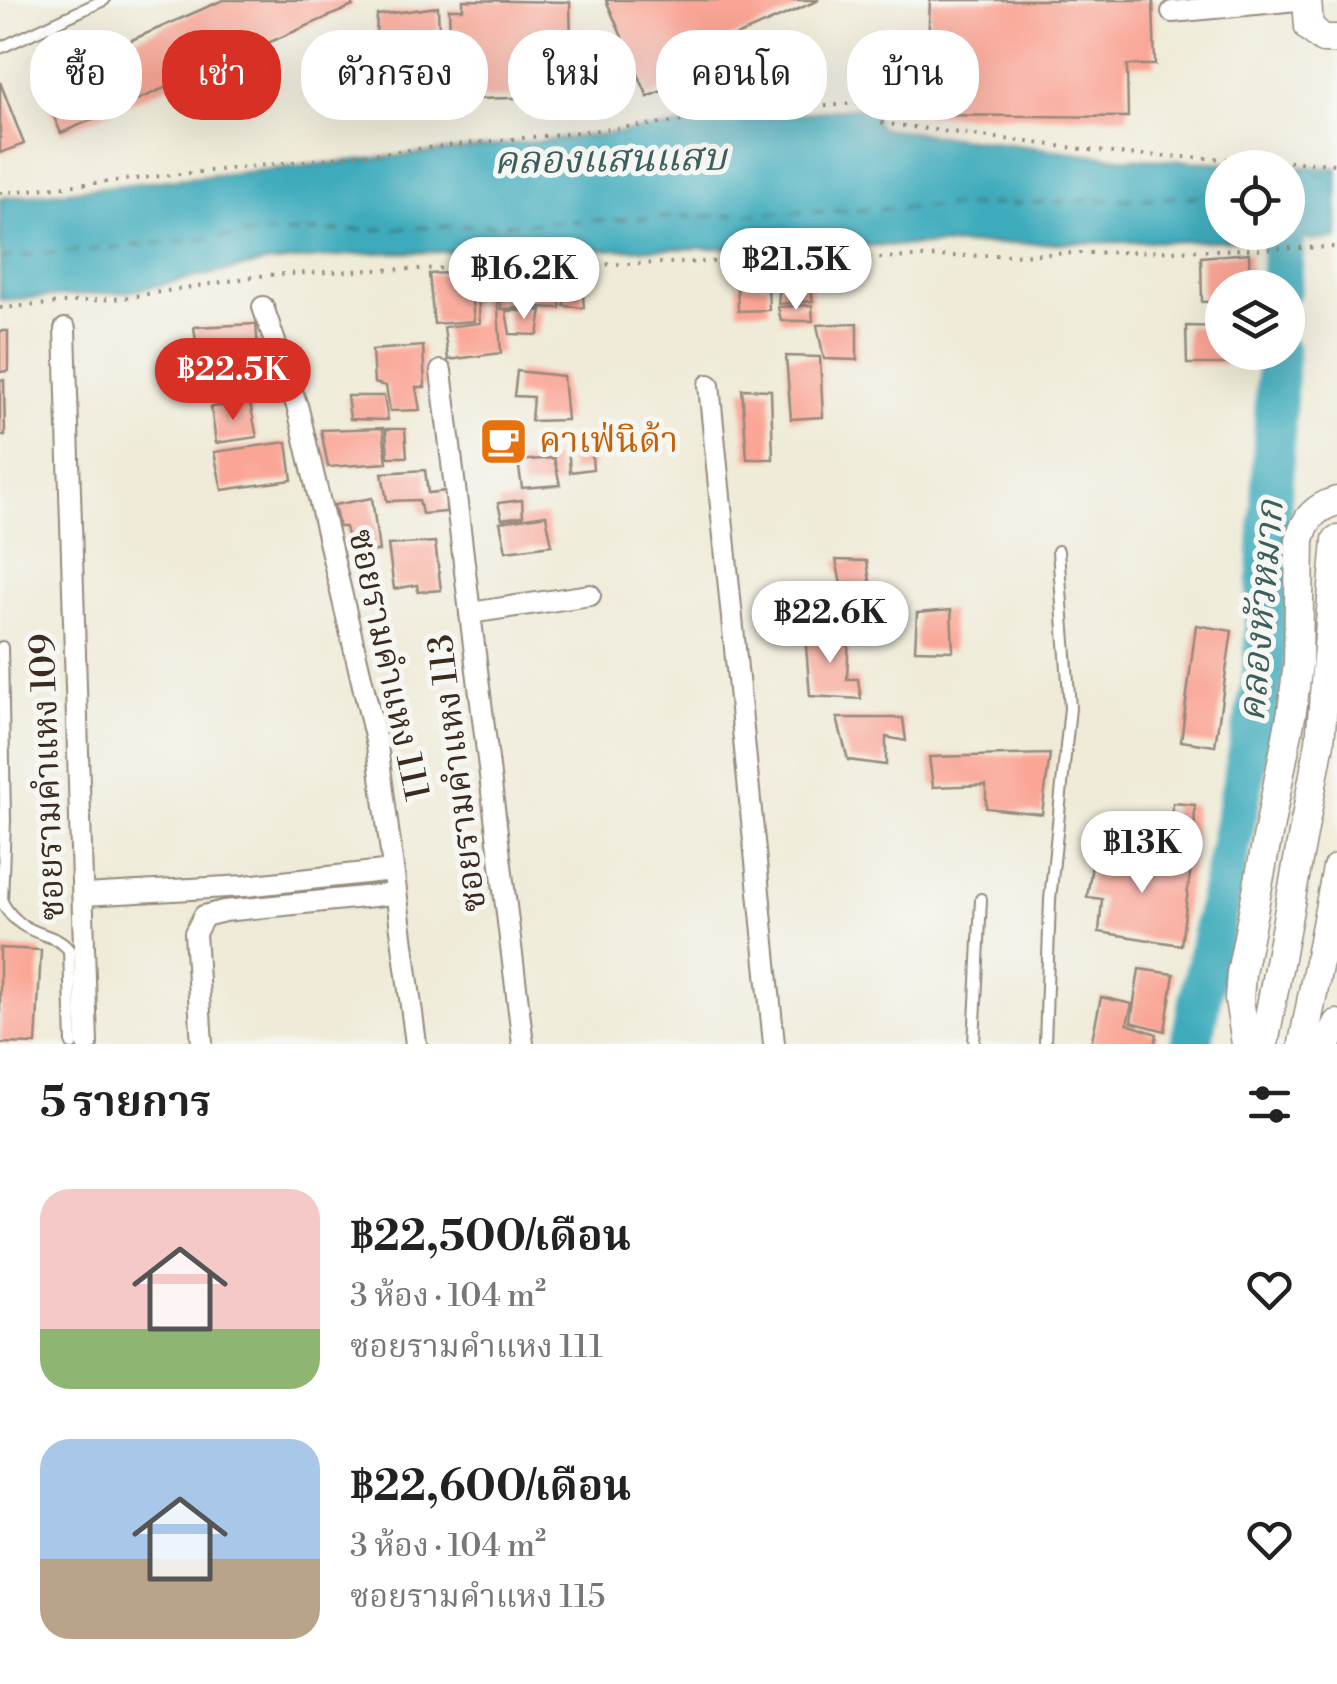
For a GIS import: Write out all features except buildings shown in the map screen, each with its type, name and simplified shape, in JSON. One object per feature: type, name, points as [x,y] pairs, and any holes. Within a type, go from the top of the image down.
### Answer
[{"type":"street","points":[[1172,12],[1296,0]]},
{"type":"street","points":[[1307,0],[1309,27],[1322,39],[1337,39]]},
{"type":"street","name":"ซอยรามคำแหง 111","points":[[264,307],[298,408],[377,745],[416,1044]]},
{"type":"street","name":"ซอยรามคำแหง 109","points":[[65,328],[87,1044]]},
{"type":"street","points":[[441,371],[470,614]]},
{"type":"street","points":[[709,385],[774,1044]]},
{"type":"street","points":[[1246,1044],[1239,999],[1241,972],[1292,711],[1298,664],[1300,540],[1304,524],[1313,512],[1337,500]]},
{"type":"street","points":[[1264,1044],[1320,742],[1337,540]]},
{"type":"street","name":"ซอยรามคำแหง 113","points":[[523,1044],[470,614],[590,595]]},
{"type":"street","points":[[84,895],[245,886],[394,870]]},
{"type":"street","points":[[1303,1044],[1334,881]]},
{"type":"street","points":[[202,1044],[195,932],[204,916],[384,895]]},
{"type":"street","points":[[1326,1044],[1337,1024]]},
{"type":"lane","points":[[0,48],[104,0]]},
{"type":"lane","points":[[1045,1044],[1050,900],[1070,708],[1058,552]]},
{"type":"lane","points":[[2,648],[2,902],[30,932],[64,944],[70,950],[72,1044]]},
{"type":"lane","points":[[974,1044],[981,899]]},
{"type":"path","points":[[0,193],[875,100],[881,123],[1120,154],[1205,158]]},
{"type":"path","points":[[1305,163],[1337,164]]},
{"type":"path","points":[[0,308],[123,298],[266,275],[1337,247]]},
{"type":"water","name":"คลองแสนแสบ","points":[[847,108],[847,120],[876,120],[879,128],[1120,158],[1205,162],[1205,241],[371,253],[264,263],[127,292],[0,300],[0,198],[738,120],[827,120],[827,111]]},
{"type":"water","points":[[1305,167],[1337,168],[1337,239],[1305,239]]},
{"type":"waterway","name":"คลองหัวหมาก","points":[[1282,270],[1283,250]]},
{"type":"waterway","name":"คลองหัวหมาก","points":[[1191,1044],[1263,680],[1277,370]]},
{"type":"ferry route","points":[[1305,172],[1337,180]]},
{"type":"ferry route","points":[[0,258],[259,234],[1205,195]]},
{"type":"place","name":"คาเฟ่นิด้า","points":[[504,441]]}]
